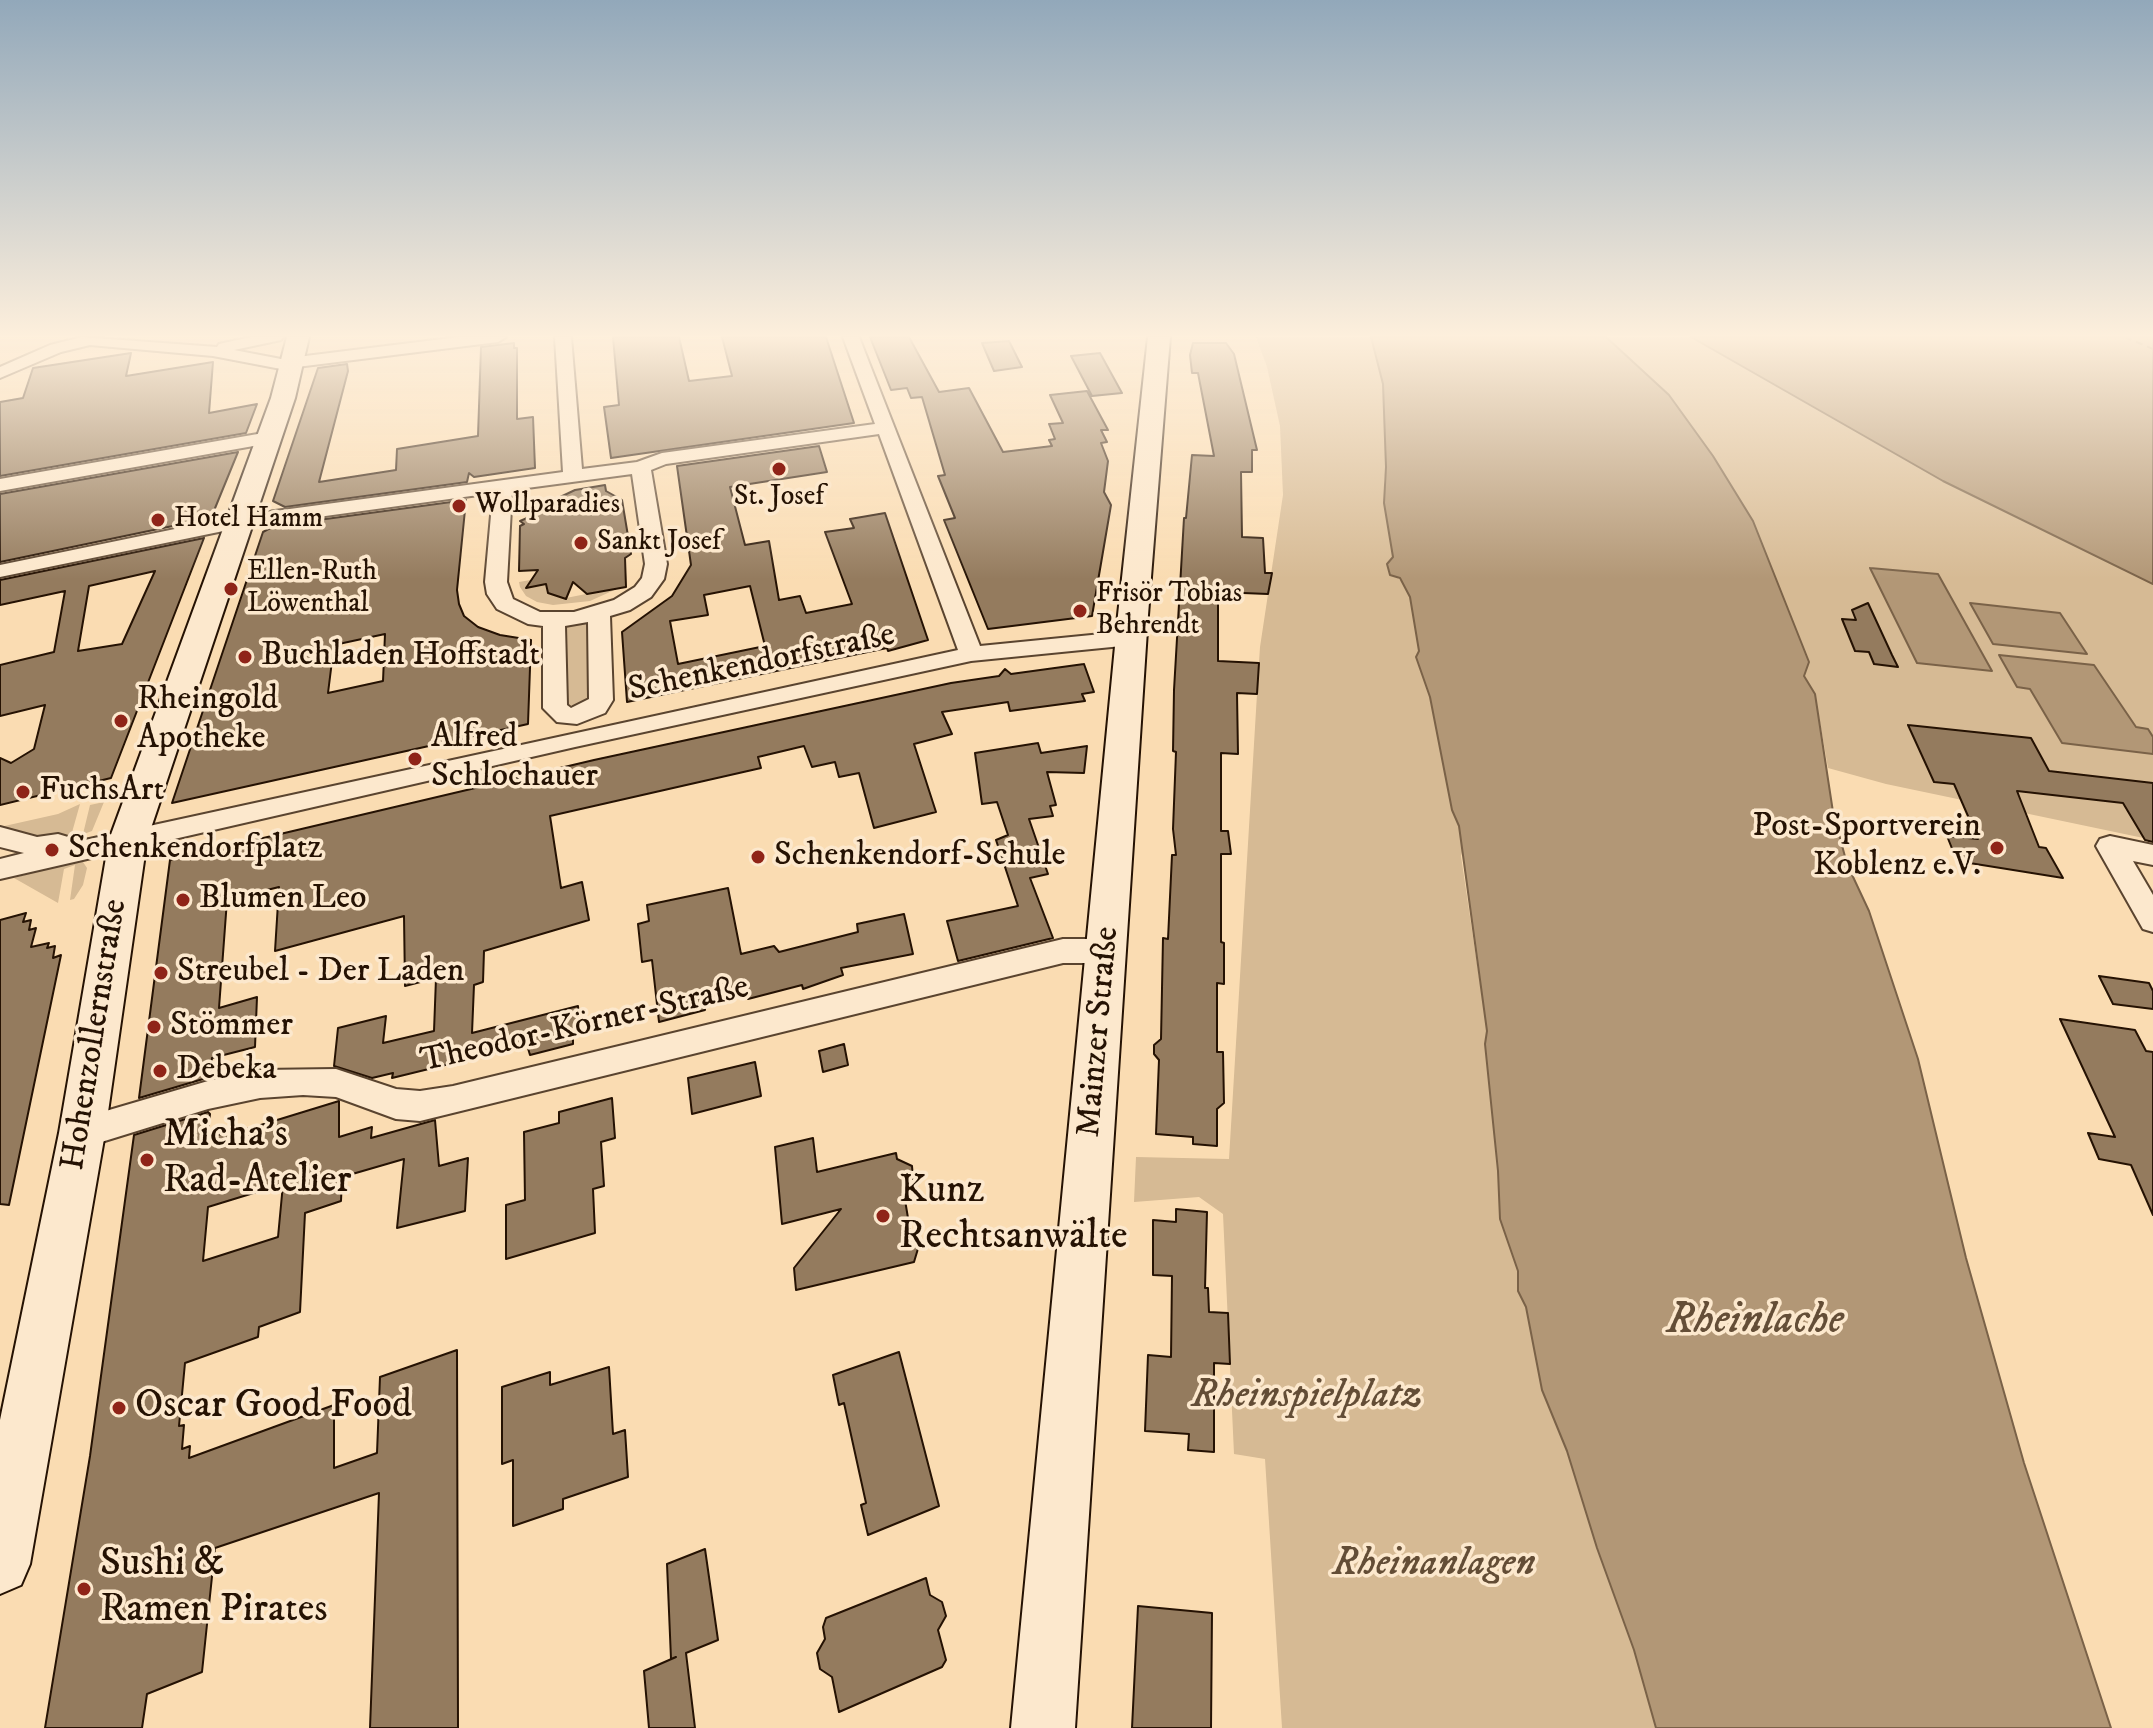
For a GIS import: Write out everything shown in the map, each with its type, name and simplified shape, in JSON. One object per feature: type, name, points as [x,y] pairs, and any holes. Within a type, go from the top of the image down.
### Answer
[{"type":"street","name":"Hohenzollernstraße","points":[[0,1564],[82,1133],[119,842],[276,418]]},
{"type":"street","points":[[569,418],[573,476]]},
{"type":"street","points":[[882,418],[971,654]]},
{"type":"street","name":"Mainzer Straße","points":[[1043,1728],[1152,418]]},
{"type":"street","points":[[0,571],[238,522],[641,467],[662,459],[886,428]]},
{"type":"street","points":[[0,485],[269,438]]},
{"type":"street","points":[[503,486],[496,582],[498,594],[505,604],[518,613],[554,621],[599,614],[643,592],[653,579],[656,564],[641,467]]},
{"type":"street","points":[[554,621],[555,708],[566,716],[577,716],[596,707],[601,700],[599,614]]},
{"type":"street","name":"Schenkendorfstraße","points":[[119,842],[971,654],[1132,638]]},
{"type":"street","points":[[0,837],[37,847],[66,842],[104,829],[97,861],[85,864],[76,861],[0,881]]},
{"type":"street","points":[[0,869],[119,842]]},
{"type":"street","points":[[2153,855],[2110,846],[2153,921]]},
{"type":"street","points":[[0,848],[60,853]]},
{"type":"street","name":"Theodor-Körner-Straße","points":[[82,1133],[208,1095],[260,1084],[303,1081],[336,1083],[396,1104],[420,1106],[1063,951],[1107,951]]},
{"type":"green space","name":"Rheinanlagen","points":[[1278,418],[1384,418],[1384,483],[1394,557],[1391,561],[1395,575],[1406,586],[1410,597],[1419,651],[1416,657],[1430,697],[1452,810],[1463,848],[1461,856],[1487,1031],[1485,1044],[1500,1219],[1518,1271],[1518,1291],[1526,1307],[1542,1390],[1567,1451],[1597,1548],[1634,1650],[1656,1728],[1282,1728],[1265,1459],[1234,1454],[1223,1214],[1199,1197],[1134,1202],[1136,1157],[1229,1159],[1260,647],[1283,495]]},
{"type":"green space","points":[[1685,418],[1832,418],[1943,481],[2153,584],[2153,840],[1886,784],[1828,768],[1815,694],[1804,676],[1809,662],[1753,521]]},
{"type":"green space","points":[[542,578],[566,598],[621,587],[590,601],[553,605],[526,596],[520,587],[519,582]]},
{"type":"green space","points":[[585,622],[590,625],[591,698],[577,706],[566,703],[564,629]]},
{"type":"green space","points":[[104,802],[92,831],[56,844],[0,827],[58,814],[80,804],[71,836],[83,834],[90,805]]},
{"type":"green space","points":[[76,861],[83,862],[87,868],[83,885],[74,899],[70,900],[75,865],[64,869],[58,903],[14,878]]},
{"type":"water","name":"Rheinlache","points":[[1384,418],[1685,418],[1753,521],[1809,662],[1804,676],[1815,694],[1833,812],[1847,864],[1869,911],[1918,1059],[1966,1258],[2024,1463],[2111,1728],[1656,1728],[1634,1650],[1597,1548],[1567,1451],[1542,1390],[1526,1307],[1518,1291],[1518,1271],[1500,1219],[1485,1044],[1487,1031],[1459,826],[1452,810],[1430,697],[1416,657],[1419,651],[1410,597],[1400,578],[1390,575],[1387,564],[1393,557],[1384,503]]},
{"type":"water","points":[[1832,418],[2153,418],[2153,584],[1943,481]]},
{"type":"water","points":[[1870,568],[1938,574],[1992,671],[1917,663]]},
{"type":"water","points":[[1970,603],[2060,613],[2087,654],[1993,644]]},
{"type":"water","points":[[1999,655],[2094,665],[2136,727],[2148,729],[2153,737],[2153,754],[2062,743],[2030,689],[2017,687]]},
{"type":"building","points":[[0,418],[252,418],[246,433],[0,476]]},
{"type":"building","points":[[301,418],[336,418],[319,482],[396,470],[397,449],[478,436],[479,418],[533,418],[535,468],[474,477],[469,473],[467,482],[285,507],[273,501]]},
{"type":"building","points":[[605,418],[852,418],[854,423],[611,458]]},
{"type":"building","points":[[928,418],[985,418],[1003,452],[1052,446],[1049,440],[1055,439],[1049,424],[1063,423],[1061,418],[1101,418],[1108,430],[1101,430],[1107,442],[1101,443],[1108,461],[1104,492],[1111,505],[1092,616],[988,629],[944,520],[955,518],[938,476],[945,475]]},
{"type":"building","points":[[1207,418],[1249,418],[1257,450],[1252,450],[1252,472],[1241,472],[1242,537],[1263,538],[1265,573],[1272,573],[1268,594],[1218,592],[1218,661],[1259,663],[1257,694],[1237,693],[1238,754],[1221,753],[1221,831],[1228,831],[1231,854],[1221,854],[1224,984],[1217,983],[1217,1052],[1223,1052],[1224,1103],[1217,1109],[1217,1146],[1193,1144],[1193,1137],[1156,1134],[1159,1060],[1154,1054],[1154,1045],[1161,1039],[1163,938],[1168,939],[1172,855],[1176,855],[1173,829],[1176,752],[1173,751],[1174,690],[1184,518],[1192,455],[1214,456]]},
{"type":"building","points":[[819,446],[827,472],[730,487],[745,545],[769,541],[779,600],[800,596],[806,613],[852,604],[825,532],[854,528],[850,519],[885,513],[928,640],[888,651],[887,648],[627,702],[622,632],[672,596],[691,565],[677,466]],"holes":[[[750,586],[765,646],[678,664],[670,621],[708,615],[704,595]]]},
{"type":"building","points":[[238,452],[211,518],[0,562],[0,494]]},
{"type":"building","name":"Sankt Josef","points":[[605,485],[606,491],[622,500],[631,554],[625,558],[626,587],[587,594],[573,582],[566,599],[548,593],[546,584],[526,588],[538,570],[519,571],[520,526],[524,524],[520,521],[539,513],[539,507],[575,490]]},
{"type":"building","points":[[466,500],[457,590],[459,604],[464,616],[478,627],[500,635],[531,640],[528,724],[172,803],[263,532],[274,526]],"holes":[[[385,634],[383,681],[328,693],[334,645]]]},
{"type":"building","points":[[204,538],[111,778],[0,805],[0,758],[11,763],[34,749],[45,705],[0,716],[0,665],[54,652],[65,591],[0,605],[0,580]],"holes":[[[155,571],[122,644],[78,651],[89,586]]]},
{"type":"building","points":[[1868,603],[1898,667],[1874,664],[1869,652],[1855,651],[1842,619],[1856,620],[1852,610]]},
{"type":"building","points":[[1084,664],[1094,692],[1082,694],[1085,701],[1010,711],[1008,702],[942,712],[952,734],[914,744],[936,812],[874,828],[859,773],[839,777],[835,762],[812,767],[804,746],[758,757],[761,768],[550,816],[561,888],[582,882],[589,920],[484,951],[483,982],[474,985],[472,1033],[578,1006],[580,1031],[573,1033],[573,1044],[530,1055],[527,1045],[392,1078],[393,1073],[372,1078],[334,1066],[338,1028],[386,1016],[383,1043],[434,1031],[436,978],[405,986],[404,916],[275,951],[279,887],[227,900],[219,1008],[257,997],[255,1047],[212,1058],[210,1077],[139,1098],[170,860],[594,760],[951,683],[999,676],[1005,669],[1011,674]]},
{"type":"building","points":[[1908,725],[2031,738],[2049,771],[2153,783],[2153,842],[2145,840],[2123,803],[2017,791],[2039,847],[2046,848],[2063,878],[1957,861],[1947,836],[1978,839],[1954,784],[1934,782]]},
{"type":"building","points":[[1038,743],[1041,753],[1087,746],[1084,773],[1047,772],[1056,805],[1050,806],[1053,816],[1029,819],[1048,874],[1030,878],[1053,938],[958,961],[947,921],[1018,906],[996,840],[1008,835],[997,802],[982,804],[975,753]]},
{"type":"building","points":[[728,888],[741,954],[774,946],[779,952],[858,932],[857,924],[904,914],[913,954],[841,968],[843,975],[803,989],[802,985],[748,999],[746,992],[704,1003],[705,1010],[659,1022],[652,960],[642,962],[638,924],[649,921],[647,905]]},
{"type":"building","points":[[26,913],[23,922],[31,920],[29,930],[36,928],[31,947],[49,943],[47,948],[55,946],[53,958],[61,955],[9,1205],[0,1204],[0,920]]},
{"type":"building","points":[[2099,976],[2149,983],[2153,991],[2153,1009],[2113,1004]]},
{"type":"building","points":[[2060,1019],[2135,1030],[2146,1051],[2153,1052],[2153,1215],[2131,1165],[2099,1159],[2088,1133],[2115,1137]]},
{"type":"building","points":[[844,1044],[848,1065],[823,1072],[819,1051]]},
{"type":"building","points":[[755,1062],[761,1096],[692,1114],[688,1078]]},
{"type":"building","points":[[612,1098],[615,1138],[601,1142],[604,1186],[593,1189],[595,1233],[506,1259],[506,1205],[525,1200],[524,1132],[559,1123],[559,1112]]},
{"type":"building","points":[[339,1101],[339,1137],[372,1127],[371,1138],[435,1120],[439,1166],[468,1158],[465,1211],[397,1228],[404,1159],[342,1177],[341,1201],[305,1213],[300,1312],[259,1327],[258,1337],[185,1363],[179,1426],[184,1425],[182,1449],[190,1446],[189,1458],[334,1405],[334,1468],[377,1453],[380,1377],[457,1350],[458,1728],[370,1728],[379,1493],[215,1548],[202,1672],[147,1694],[142,1728],[45,1728],[90,1456],[134,1135],[208,1112],[207,1137],[251,1128]],"holes":[[[283,1184],[278,1237],[203,1261],[208,1207]]]},
{"type":"building","points":[[813,1138],[817,1172],[896,1153],[897,1159],[912,1166],[913,1178],[903,1188],[910,1230],[920,1242],[914,1262],[796,1290],[794,1268],[841,1209],[782,1224],[775,1147]]},
{"type":"building","points":[[1176,1209],[1207,1212],[1205,1288],[1208,1288],[1209,1312],[1228,1313],[1230,1364],[1214,1363],[1214,1452],[1188,1450],[1189,1434],[1145,1431],[1148,1355],[1171,1357],[1172,1276],[1153,1275],[1153,1220],[1176,1222]]},
{"type":"building","points":[[899,1352],[939,1506],[868,1535],[861,1505],[866,1503],[844,1403],[839,1405],[833,1375]]},
{"type":"building","points":[[609,1367],[613,1434],[625,1430],[628,1477],[563,1499],[563,1509],[513,1526],[513,1460],[502,1464],[502,1387],[550,1372],[550,1385]]},
{"type":"building","points":[[705,1549],[718,1640],[686,1653],[695,1728],[649,1728],[644,1671],[676,1657],[671,1659],[667,1564]]},
{"type":"building","points":[[926,1578],[930,1595],[942,1602],[946,1616],[938,1630],[946,1660],[942,1667],[839,1712],[832,1677],[820,1669],[817,1653],[825,1639],[823,1627],[826,1618]]},
{"type":"building","points":[[1138,1606],[1212,1613],[1211,1728],[1132,1728]]},
{"type":"place","name":"St. Josef","points":[[779,469]]},
{"type":"place","name":"Wollparadies","points":[[459,506]]},
{"type":"place","name":"Hotel Hamm","points":[[158,520]]},
{"type":"place","name":"Sankt Josef","points":[[581,543]]},
{"type":"place","name":"Ellen-Ruth Löwenthal","points":[[231,589]]},
{"type":"place","name":"Frisör Tobias Behrendt","points":[[1080,611]]},
{"type":"place","name":"Buchladen Hoffstadt","points":[[245,657]]},
{"type":"place","name":"Rheingold Apotheke","points":[[121,721]]},
{"type":"place","name":"Alfred Schlochauer","points":[[415,759]]},
{"type":"place","name":"FuchsArt","points":[[23,792]]},
{"type":"place","name":"Post-Sportverein Koblenz e.V.","points":[[1997,848]]},
{"type":"place","name":"Schenkendorfplatz","points":[[52,850]]},
{"type":"place","name":"Schenkendorf-Schule","points":[[758,857]]},
{"type":"place","name":"Blumen Leo","points":[[183,900]]},
{"type":"place","name":"Streubel - Der Laden","points":[[161,973]]},
{"type":"place","name":"Stömmer","points":[[154,1027]]},
{"type":"place","name":"Debeka","points":[[160,1071]]},
{"type":"place","name":"Micha's Rad-Atelier","points":[[147,1160]]},
{"type":"place","name":"Kunz Rechtsanwälte","points":[[883,1216]]},
{"type":"place","name":"Oscar Good Food","points":[[119,1408]]},
{"type":"place","name":"Sushi & Ramen Pirates","points":[[84,1589]]},
{"type":"park label","name":"Rheinspielplatz","points":[[1307,1398]]}]
